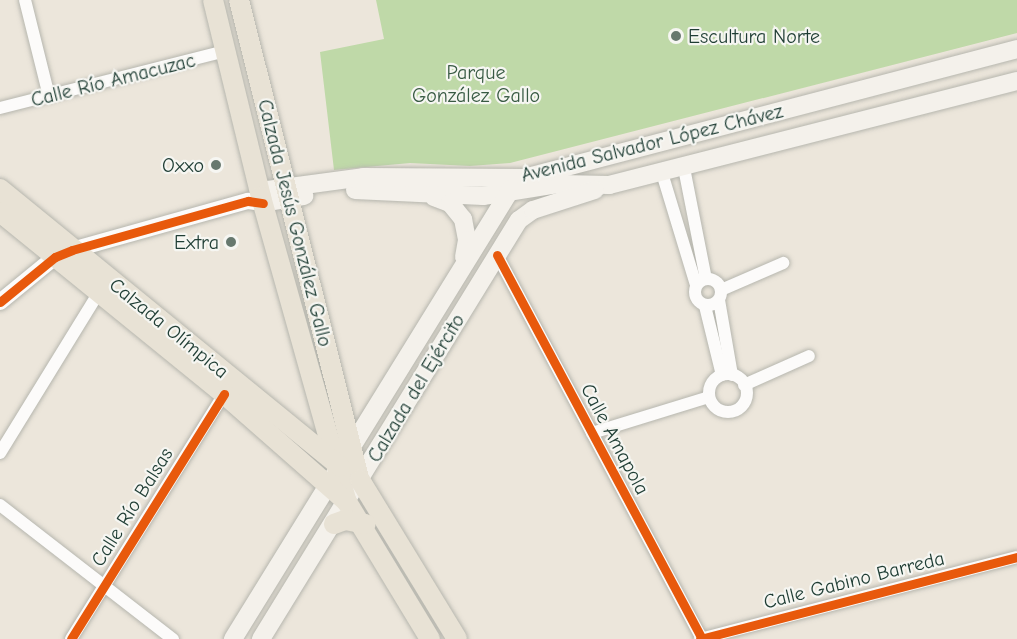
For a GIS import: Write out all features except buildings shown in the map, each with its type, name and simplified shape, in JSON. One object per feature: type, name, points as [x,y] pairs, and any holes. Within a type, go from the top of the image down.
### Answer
[{"type":"main road","name":"Calzada Jesús González Gallo","points":[[213,0],[257,198],[339,466],[347,502]]},
{"type":"main road","name":"Calzada Jesús González Gallo","points":[[239,0],[360,480]]},
{"type":"main road","name":"Avenida Salvador López Chávez","points":[[257,198],[363,177],[524,178],[1017,49]]},
{"type":"main road","name":"Avenida Salvador López Chávez","points":[[287,192],[349,190],[505,195],[559,184],[609,185],[684,168],[1017,81]]},
{"type":"main road","name":"Calzada del Ejército","points":[[233,639],[505,195],[524,178]]},
{"type":"main road","name":"Calzada del Ejército","points":[[261,639],[334,524],[497,255],[525,214],[609,185]]},
{"type":"main road","name":"Calzada Olímpica","points":[[0,189],[99,292],[224,394],[347,502]]},
{"type":"main road","points":[[415,192],[450,203],[463,219],[465,254],[450,286]]},
{"type":"main road","name":"Calzada Olímpica","points":[[0,212],[64,253],[360,480]]},
{"type":"main road","points":[[360,480],[457,639]]},
{"type":"main road","points":[[347,502],[430,639]]},
{"type":"main road","points":[[334,524],[358,521],[392,534]]},
{"type":"street","points":[[25,0],[49,96]]},
{"type":"street","name":"Calle Río Amacuzac","points":[[0,108],[226,51]]},
{"type":"street","points":[[684,168],[701,282],[695,297],[705,306],[727,375],[744,385]]},
{"type":"street","points":[[662,173],[701,282]]},
{"type":"street","name":"Avenida Salvador López Chávez","points":[[0,302],[64,253],[257,198]]},
{"type":"street","points":[[672,206],[690,201]]},
{"type":"street","name":"Calle Amapola","points":[[497,255],[701,639]]},
{"type":"street","points":[[705,306],[720,295],[783,263]]},
{"type":"street","points":[[701,282],[718,284],[727,375]]},
{"type":"street","points":[[0,453],[99,292]]},
{"type":"street","points":[[744,385],[808,356]]},
{"type":"street","points":[[709,397],[714,380],[727,375]]},
{"type":"street","points":[[709,397],[720,411],[738,410],[744,403],[744,385]]},
{"type":"street","name":"Calle Río Balsas","points":[[71,639],[224,394]]},
{"type":"street","points":[[592,433],[709,397]]},
{"type":"street","points":[[0,505],[173,639]]},
{"type":"street","name":"Calle Gabino Barreda","points":[[701,639],[1017,557]]},
{"type":"green space","name":"Parque González Gallo","points":[[376,0],[1017,0],[1017,33],[510,163],[470,166],[410,163],[334,170],[320,52],[384,39]]},
{"type":"cycle path","points":[[0,302],[55,257],[72,250],[248,201],[263,203]]},
{"type":"cycle path","points":[[497,255],[702,639]]},
{"type":"cycle path","points":[[71,639],[224,394]]},
{"type":"cycle path","points":[[700,639],[1017,557]]},
{"type":"place","name":"Escultura Norte","points":[[676,36]]},
{"type":"place","name":"Oxxo","points":[[216,165]]},
{"type":"place","name":"Extra","points":[[231,242]]}]
